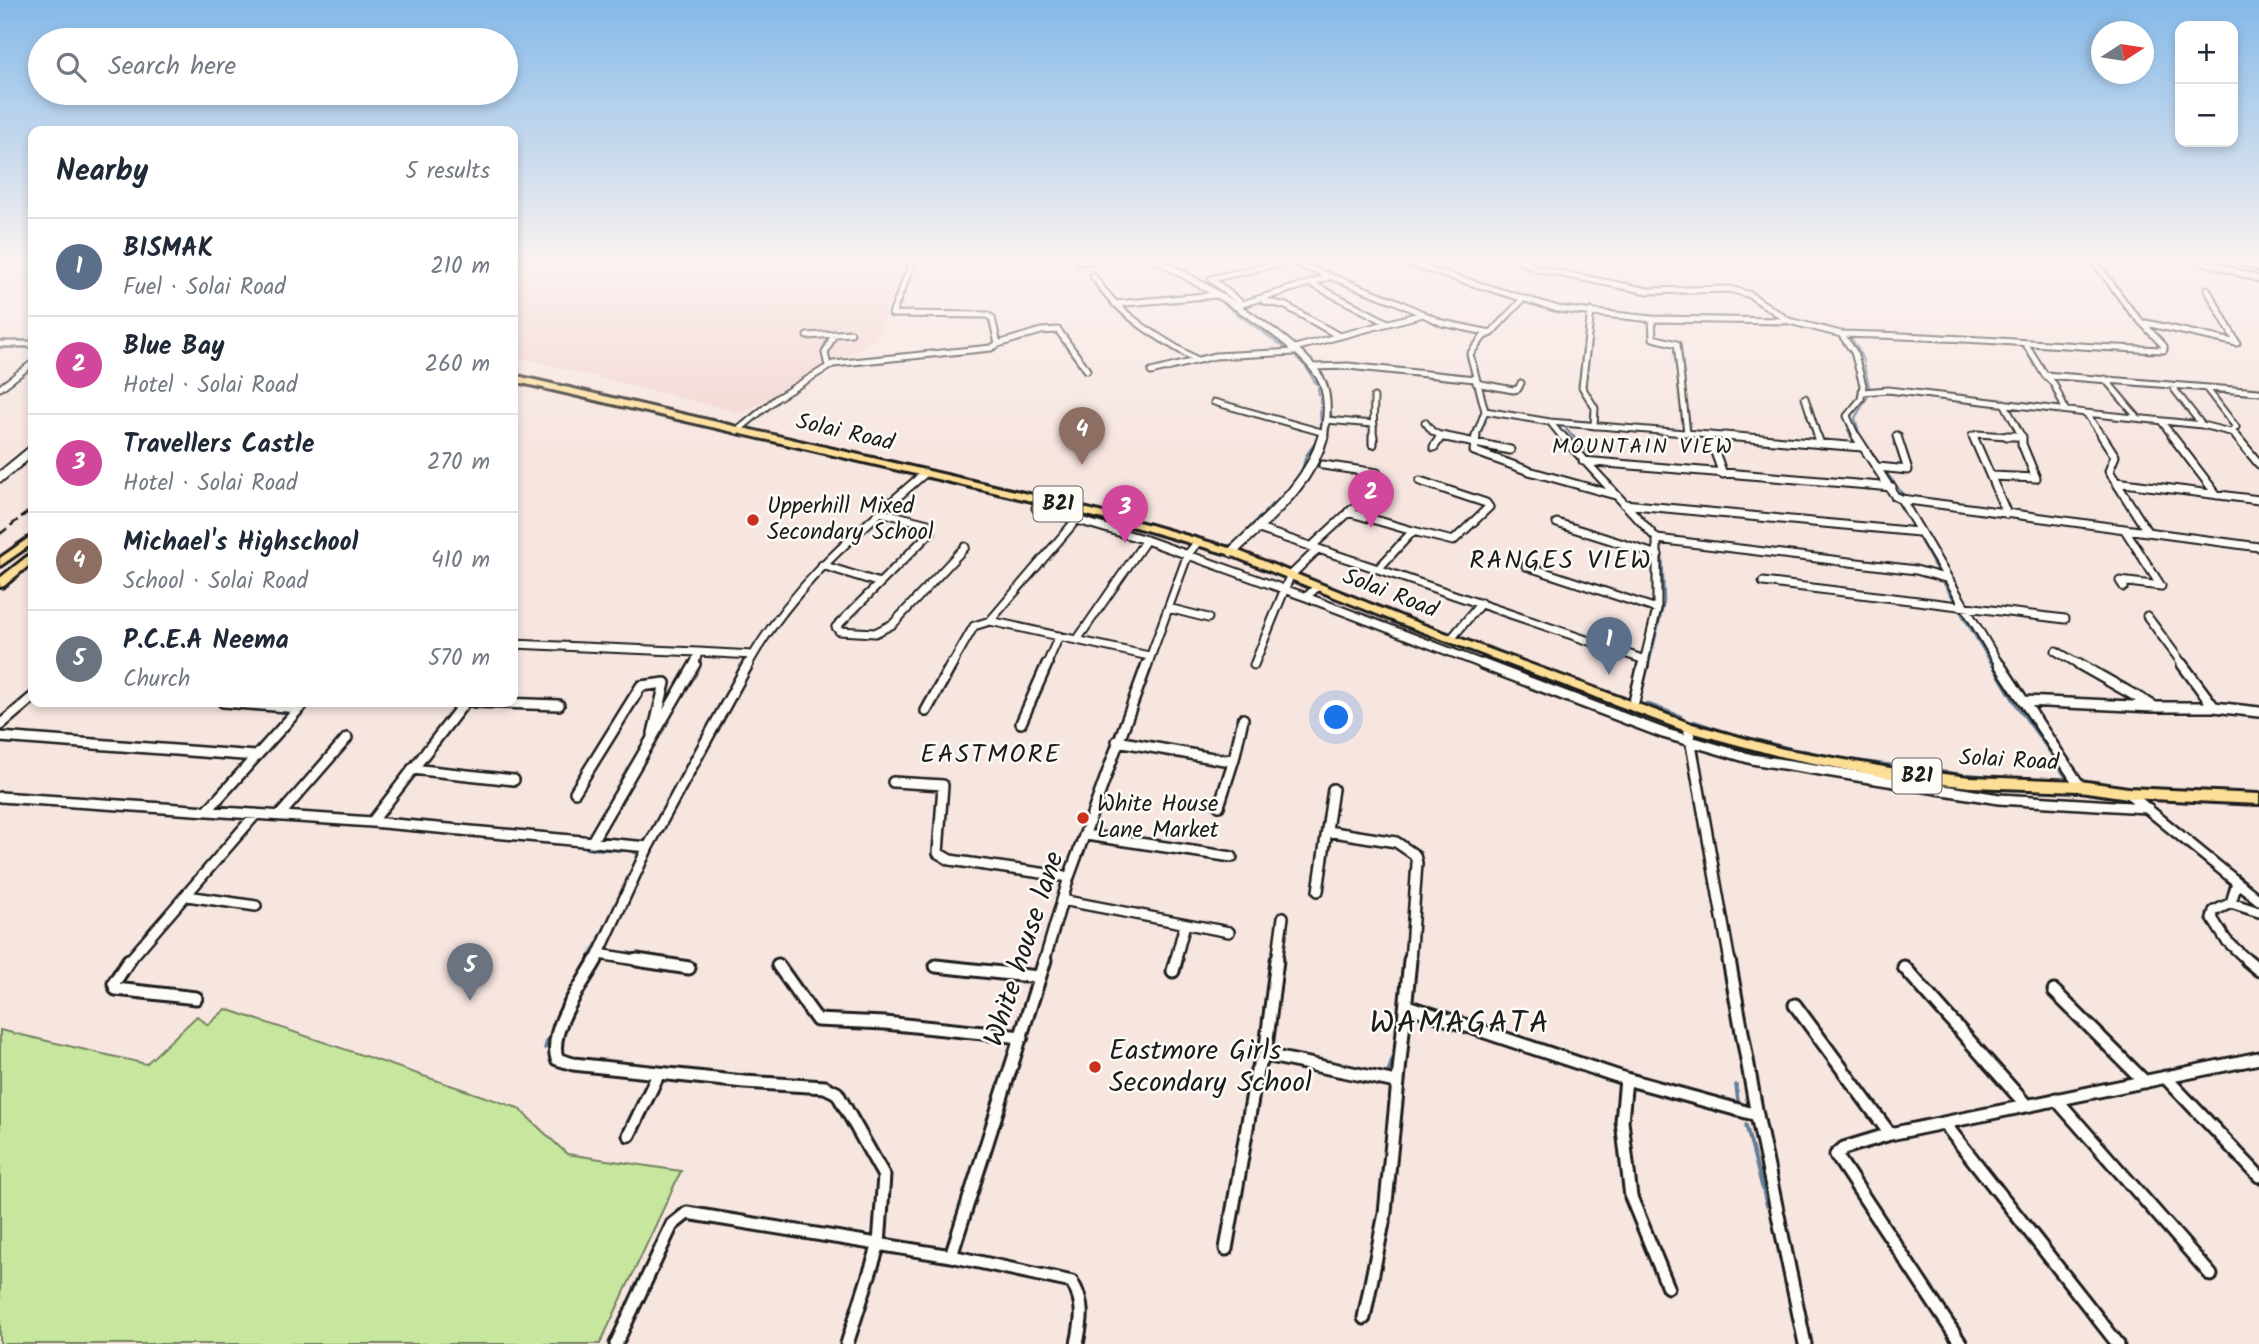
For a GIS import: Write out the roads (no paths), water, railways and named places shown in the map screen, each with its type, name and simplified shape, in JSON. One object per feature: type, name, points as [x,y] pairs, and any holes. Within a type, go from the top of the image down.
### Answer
[{"type":"highway","name":"Solai Road","points":[[518,379],[1106,515],[1232,552],[1316,588],[1633,706],[1689,733],[1890,773],[1970,782],[2080,786],[2128,793],[2259,799]]},
{"type":"highway","points":[[0,564],[28,542]]},
{"type":"highway","points":[[0,570],[28,548]]},
{"type":"highway","points":[[0,584],[28,561]]},
{"type":"highway","points":[[0,592],[28,570]]},
{"type":"street","points":[[993,324],[998,344]]},
{"type":"street","points":[[1139,324],[1197,360]]},
{"type":"street","points":[[1232,552],[1302,480],[1313,463],[1325,433],[1322,380],[1312,367],[1256,324]]},
{"type":"street","points":[[1315,324],[1340,336]]},
{"type":"street","points":[[1151,372],[1215,356],[1293,351],[1385,324]]},
{"type":"street","points":[[1448,324],[1491,333]]},
{"type":"street","points":[[1500,324],[1470,354],[1485,411],[1473,443],[1474,451],[1529,471],[1615,495]]},
{"type":"street","points":[[1589,324],[1582,387],[1595,408],[1594,426]]},
{"type":"street","points":[[1652,324],[1653,338],[1677,344],[1687,433]]},
{"type":"street","points":[[1800,324],[1841,334],[1912,335],[2164,350],[2156,335],[2145,324]]},
{"type":"street","points":[[2151,324],[2237,343],[2226,324]]},
{"type":"street","points":[[737,431],[777,398],[828,366],[840,362],[991,348],[1010,342],[1023,334],[1058,330],[1087,370]]},
{"type":"street","points":[[807,336],[851,332]]},
{"type":"street","points":[[828,366],[825,353],[834,334]]},
{"type":"street","points":[[1841,334],[1856,352],[1863,392],[1847,420],[1862,447],[1892,487],[1895,496],[2007,514],[2259,547]]},
{"type":"street","points":[[2025,343],[2054,384],[2065,409]]},
{"type":"street","points":[[0,344],[28,344]]},
{"type":"street","points":[[0,388],[28,366]]},
{"type":"street","points":[[1312,367],[1348,366],[1476,381],[1513,390],[1518,389],[1521,383]]},
{"type":"street","points":[[2046,374],[2259,393]]},
{"type":"street","points":[[2105,380],[2138,418]]},
{"type":"street","points":[[2171,385],[2202,425]]},
{"type":"street","points":[[2206,388],[2236,427],[2232,431]]},
{"type":"street","points":[[1863,392],[1888,390],[2202,425],[2232,431],[2259,464]]},
{"type":"street","points":[[1373,444],[1374,397]]},
{"type":"street","points":[[1805,398],[1820,444]]},
{"type":"street","points":[[1214,402],[1325,433]]},
{"type":"street","points":[[1992,476],[2036,478],[2022,444],[2022,436],[2004,403]]},
{"type":"street","points":[[1485,411],[1550,422],[1862,447]]},
{"type":"street","points":[[2086,414],[2115,456],[2109,471],[2147,531]]},
{"type":"street","points":[[1326,420],[1374,424]]},
{"type":"street","points":[[2161,421],[2217,495]]},
{"type":"street","points":[[1425,422],[1432,431],[1441,436],[1510,450]]},
{"type":"street","points":[[1550,422],[1657,539],[1903,569],[1945,578]]},
{"type":"street","points":[[1709,435],[1723,474]]},
{"type":"street","points":[[1878,467],[1908,470],[1897,435]]},
{"type":"street","points":[[1434,447],[1441,436]]},
{"type":"street","points":[[2007,514],[1973,436],[2022,436]]},
{"type":"street","points":[[0,477],[28,454]]},
{"type":"street","points":[[1583,461],[1892,487]]},
{"type":"street","points":[[1323,465],[1377,473]]},
{"type":"street","points":[[847,1344],[879,1244],[884,1176],[837,1093],[825,1087],[573,1064],[557,1059],[553,1046],[558,1028],[599,954],[648,847],[753,655],[785,605],[822,565],[925,473]]},
{"type":"street","points":[[1348,512],[1448,542],[1457,540],[1489,507],[1486,503],[1420,481]]},
{"type":"street","points":[[2116,482],[2259,500]]},
{"type":"street","points":[[1254,665],[1290,576],[1348,512],[1372,491]]},
{"type":"street","points":[[1901,499],[1962,607],[2080,786]]},
{"type":"street","points":[[1040,500],[1036,508],[1078,518],[1188,554],[1651,729],[1689,733],[1752,759],[1999,799],[2146,808]]},
{"type":"street","points":[[1624,504],[1918,532]]},
{"type":"street","points":[[881,512],[929,524],[931,532],[836,629],[875,633],[893,624],[964,547]]},
{"type":"street","points":[[990,621],[1078,518]]},
{"type":"street","points":[[1557,523],[1605,541],[1658,555]]},
{"type":"street","points":[[1256,528],[1645,660]]},
{"type":"street","points":[[2124,587],[2120,581],[2161,586],[2125,530]]},
{"type":"street","points":[[1378,569],[1413,531]]},
{"type":"street","points":[[1633,706],[1657,609],[1657,539]]},
{"type":"street","points":[[1077,640],[1146,540]]},
{"type":"street","name":"White house lane","points":[[951,1256],[1022,1037],[1069,877],[1188,554],[1197,543]]},
{"type":"street","points":[[822,565],[880,583]]},
{"type":"street","points":[[1526,566],[1657,609]]},
{"type":"street","points":[[1763,582],[2065,619]]},
{"type":"street","points":[[1307,597],[1316,588]]},
{"type":"street","points":[[1451,639],[1481,603]]},
{"type":"street","points":[[1168,608],[1208,618]]},
{"type":"street","points":[[2147,616],[2214,707]]},
{"type":"street","points":[[926,712],[974,626],[990,621],[1149,656]]},
{"type":"street","points":[[1021,723],[1059,636]]},
{"type":"street","points":[[518,644],[753,655]]},
{"type":"street","points":[[2056,651],[2155,707]]},
{"type":"street","points":[[591,843],[697,660],[698,652]]},
{"type":"street","points":[[575,792],[641,686],[665,683],[651,742]]},
{"type":"street","points":[[0,724],[28,701]]},
{"type":"street","points":[[2024,701],[2214,707],[2259,712]]},
{"type":"street","points":[[518,704],[559,705]]},
{"type":"street","points":[[207,811],[300,707]]},
{"type":"street","points":[[372,822],[461,707]]},
{"type":"street","points":[[1219,806],[1244,719]]},
{"type":"street","points":[[1689,733],[1757,1115],[1805,1344]]},
{"type":"street","points":[[0,737],[256,756]]},
{"type":"street","points":[[280,816],[346,738]]},
{"type":"street","points":[[1117,741],[1224,760],[1234,759]]},
{"type":"street","points":[[412,769],[514,780]]},
{"type":"street","points":[[893,782],[943,785],[944,797],[935,835],[938,853],[950,860],[1069,877]]},
{"type":"street","points":[[1318,891],[1333,789]]},
{"type":"street","points":[[2128,793],[2259,900]]},
{"type":"street","points":[[0,797],[372,822],[648,847]]},
{"type":"street","points":[[196,998],[126,992],[116,989],[114,983],[124,966],[257,814]]},
{"type":"street","points":[[1327,831],[1396,842],[1415,855],[1417,863],[1407,1006],[1396,1082],[1385,1213],[1364,1318]]},
{"type":"street","points":[[1086,835],[1232,857]]},
{"type":"street","points":[[2231,903],[2238,882]]},
{"type":"street","points":[[187,896],[256,906]]},
{"type":"street","points":[[1062,900],[1229,932]]},
{"type":"street","points":[[2259,912],[2231,903],[2214,911],[2211,918],[2215,928],[2259,970]]},
{"type":"street","points":[[1226,1249],[1257,1070],[1265,1055],[1283,916]]},
{"type":"street","points":[[1172,971],[1185,924]]},
{"type":"street","points":[[599,954],[689,968]]},
{"type":"street","points":[[778,965],[817,1020],[885,1023],[1022,1037]]},
{"type":"street","points":[[936,966],[1039,977]]},
{"type":"street","points":[[1904,967],[2028,1106]]},
{"type":"street","points":[[2054,991],[2145,1082]]},
{"type":"street","points":[[1795,1005],[1890,1134]]},
{"type":"street","points":[[1407,1006],[1626,1079],[1757,1115]]},
{"type":"street","points":[[1265,1055],[1396,1082]]},
{"type":"street","points":[[1961,1344],[1836,1155],[1844,1148],[1890,1134],[2259,1058]]},
{"type":"street","points":[[629,1135],[659,1073]]},
{"type":"street","points":[[2165,1077],[2259,1176]]},
{"type":"street","points":[[1626,1079],[1622,1121],[1631,1197],[1668,1287]]},
{"type":"street","points":[[2056,1099],[2211,1275]]},
{"type":"street","points":[[1944,1123],[2118,1344]]},
{"type":"street","points":[[616,1344],[672,1225],[687,1213],[951,1256],[1072,1282],[1082,1297],[1083,1315],[1077,1344]]},
{"type":"waterway","points":[[1251,324],[1289,351]]},
{"type":"waterway","points":[[1851,338],[1859,350]]},
{"type":"waterway","points":[[1860,353],[1864,363]]},
{"type":"waterway","points":[[1293,354],[1306,367],[1316,384]]},
{"type":"waterway","points":[[1864,366],[1870,389]]},
{"type":"waterway","points":[[1318,370],[1323,379]]},
{"type":"waterway","points":[[1318,388],[1319,396]]},
{"type":"waterway","points":[[1860,436],[1855,418],[1870,393]]},
{"type":"waterway","points":[[1320,399],[1320,404]]},
{"type":"waterway","points":[[1329,399],[1332,419]]},
{"type":"waterway","points":[[1320,407],[1321,429]]},
{"type":"waterway","points":[[1471,438],[1479,419]]},
{"type":"waterway","points":[[1569,420],[1592,422]]},
{"type":"waterway","points":[[1478,437],[1486,421]]},
{"type":"waterway","points":[[1327,438],[1331,422]]},
{"type":"waterway","points":[[1600,423],[1619,425]]},
{"type":"waterway","points":[[1569,425],[1566,429],[1574,438]]},
{"type":"waterway","points":[[1671,429],[1682,430]]},
{"type":"waterway","points":[[1690,430],[1713,433]]},
{"type":"waterway","points":[[1848,430],[1851,436]]},
{"type":"waterway","points":[[1313,471],[1328,436]]},
{"type":"waterway","points":[[1573,436],[1594,459]]},
{"type":"waterway","points":[[1851,436],[1856,444]]},
{"type":"waterway","points":[[1301,474],[1306,456],[1318,439]]},
{"type":"waterway","points":[[1871,453],[1880,464]]},
{"type":"waterway","points":[[1884,470],[1905,497]]},
{"type":"waterway","points":[[1609,480],[1618,491]]},
{"type":"waterway","points":[[1897,500],[1913,527]]},
{"type":"waterway","points":[[1267,510],[1272,504]]},
{"type":"waterway","points":[[1253,524],[1261,516]]},
{"type":"waterway","points":[[1247,531],[1251,526]]},
{"type":"waterway","points":[[1221,547],[1234,544],[1244,533]]},
{"type":"waterway","points":[[1916,533],[1937,571]]},
{"type":"waterway","points":[[1648,668],[1664,602],[1662,553]]},
{"type":"waterway","points":[[1942,580],[1956,603]]},
{"type":"waterway","points":[[1336,590],[1355,596]]},
{"type":"waterway","points":[[1319,591],[1339,599]]},
{"type":"waterway","points":[[1366,601],[1375,604]]},
{"type":"waterway","points":[[1387,609],[1397,613]]},
{"type":"waterway","points":[[1959,609],[2018,708],[2051,754]]},
{"type":"waterway","points":[[1396,622],[1432,637]]},
{"type":"waterway","points":[[1439,639],[1508,666]]},
{"type":"waterway","points":[[1994,649],[2004,664]]},
{"type":"waterway","points":[[1528,674],[1544,679]]},
{"type":"waterway","points":[[1566,677],[1575,680]]},
{"type":"waterway","points":[[1602,689],[1624,697]]},
{"type":"waterway","points":[[1646,703],[1681,716]]},
{"type":"waterway","points":[[1694,721],[1727,732]]},
{"type":"waterway","points":[[1735,734],[1790,748]]},
{"type":"waterway","points":[[1803,750],[1823,755]]},
{"type":"waterway","points":[[1833,757],[1900,766]]},
{"type":"waterway","points":[[2055,762],[2067,779],[2056,781]]},
{"type":"waterway","points":[[1907,767],[1930,770]]},
{"type":"waterway","points":[[1938,771],[1962,774]]},
{"type":"waterway","points":[[1968,774],[1998,777]]},
{"type":"waterway","points":[[2004,777],[2032,779]]},
{"type":"waterway","points":[[586,849],[631,851],[639,855]]},
{"type":"waterway","points":[[599,938],[620,897]]},
{"type":"waterway","points":[[588,960],[596,944]]},
{"type":"waterway","points":[[570,993],[588,960]]},
{"type":"waterway","points":[[545,1048],[548,1039]]},
{"type":"waterway","points":[[1387,1076],[1393,1057]]},
{"type":"waterway","points":[[1736,1085],[1738,1101]]},
{"type":"waterway","points":[[1746,1125],[1767,1206]]},
{"type":"railway","points":[[0,534],[28,512]]},
{"type":"place","name":"Michael's Highschool","points":[[1082,465]]},
{"type":"place","name":"Upperhill Mixed Secondary School","points":[[753,520]]},
{"type":"place","name":"Blue Bay","points":[[1371,528]]},
{"type":"place","name":"Travellers Castle","points":[[1125,543]]},
{"type":"place","name":"BISMAK","points":[[1609,675]]},
{"type":"place","name":"White House Lane Market","points":[[1083,818]]},
{"type":"place","name":"P.C.E.A Neema","points":[[470,1001]]},
{"type":"place","name":"Eastmore Girls Secondary School","points":[[1095,1067]]},
{"type":"district","name":"MOUNTAIN VIEW","points":[[1643,447]]},
{"type":"district","name":"RANGES VIEW","points":[[1561,561]]},
{"type":"district","name":"EASTMORE","points":[[991,755]]},
{"type":"district","name":"WAMAGATA","points":[[1460,1024]]}]
